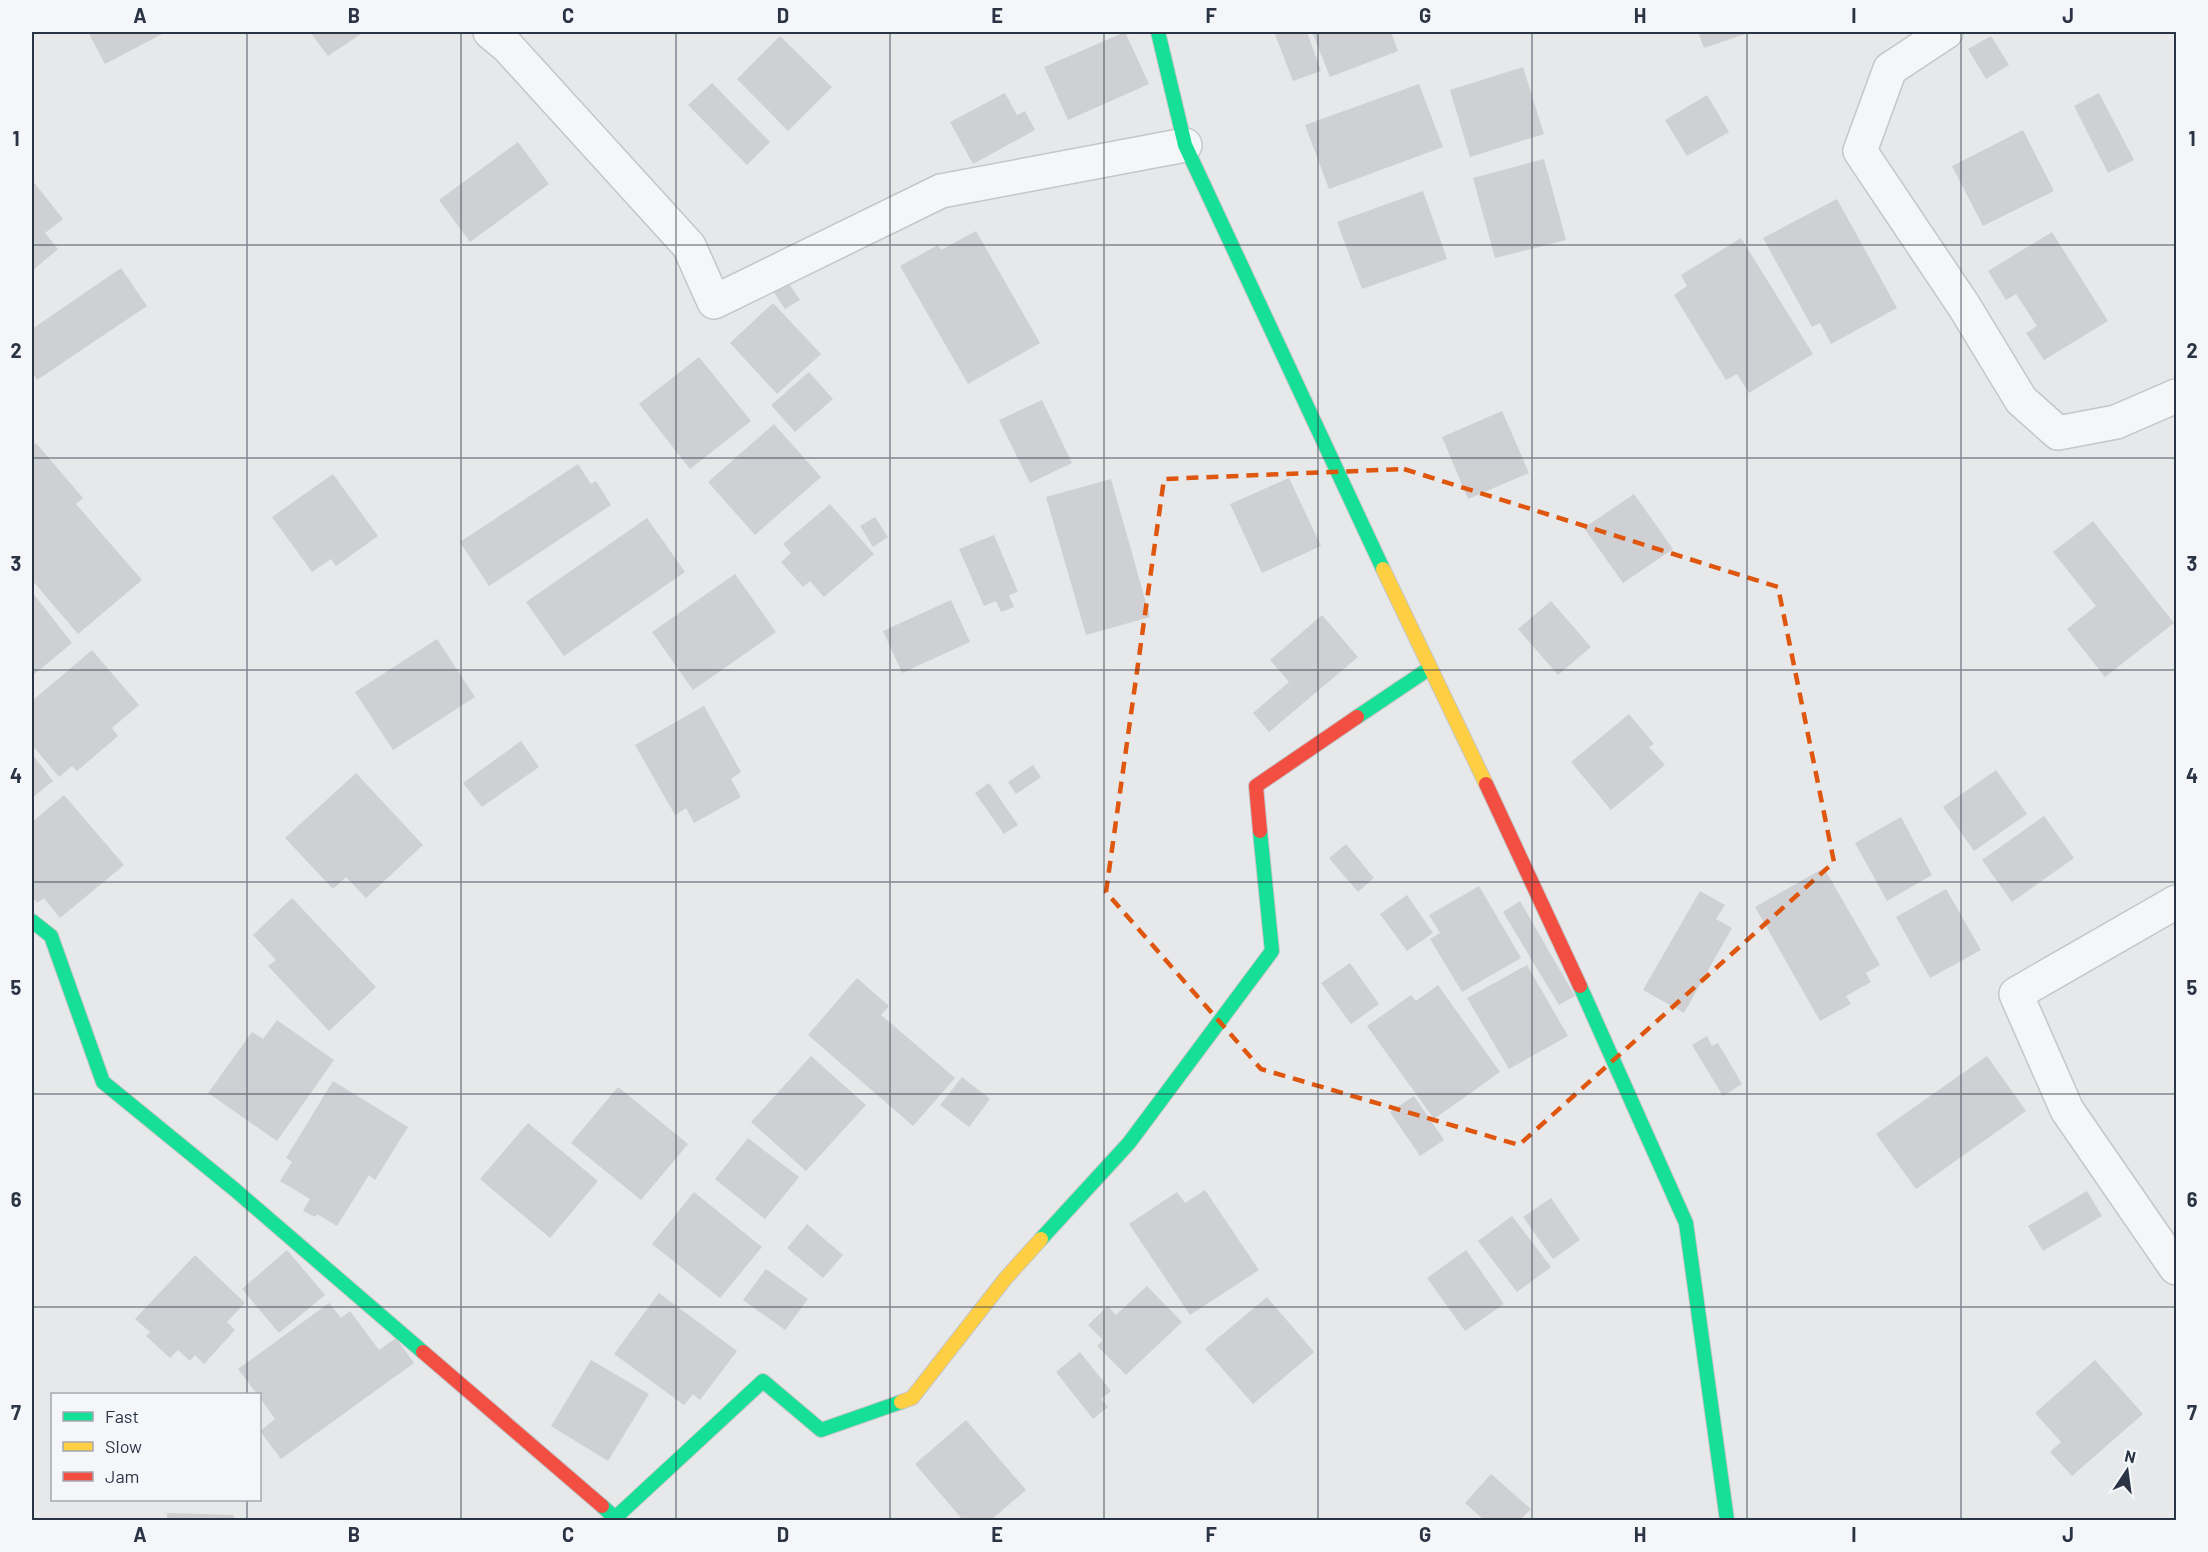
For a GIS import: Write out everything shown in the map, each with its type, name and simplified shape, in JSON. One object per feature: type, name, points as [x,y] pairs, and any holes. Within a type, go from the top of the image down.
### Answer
[{"type":"street","points":[[490,32],[507,46],[689,246],[714,302],[940,191],[1185,145]]},
{"type":"street","points":[[1158,32],[1185,145],[1430,668],[1551,920],[1686,1223],[1727,1521]]},
{"type":"street","points":[[1946,32],[1890,69],[1860,151],[1964,306],[2021,400],[2058,433],[2116,422],[2176,396]]},
{"type":"street","points":[[32,921],[51,936],[103,1082],[234,1189],[615,1518],[763,1381],[820,1430],[912,1398],[1005,1279],[1129,1143],[1272,951],[1256,786],[1430,668]]},
{"type":"street","points":[[2176,902],[2016,994],[2067,1110],[2176,1268]]},
{"type":"highlighted area","points":[[1404,469],[1778,587],[1834,862],[1519,1145],[1261,1069],[1106,892],[1164,479]]},
{"type":"building","points":[[88,32],[166,32],[105,64]]},
{"type":"building","points":[[310,32],[364,32],[328,56]]},
{"type":"building","points":[[1125,32],[1149,84],[1068,120],[1044,67]]},
{"type":"building","points":[[1274,32],[1307,32],[1321,71],[1293,81]]},
{"type":"building","points":[[1312,32],[1391,32],[1398,51],[1330,77]]},
{"type":"building","points":[[1698,32],[1751,32],[1704,48]]},
{"type":"building","points":[[780,36],[832,87],[788,131],[737,79]]},
{"type":"building","points":[[1991,36],[2009,65],[1986,79],[1968,49]]},
{"type":"building","points":[[1523,67],[1544,134],[1470,157],[1450,90]]},
{"type":"building","points":[[712,83],[770,142],[747,165],[688,105]]},
{"type":"building","points":[[1419,84],[1443,147],[1329,189],[1305,125]]},
{"type":"building","points":[[1005,93],[1017,115],[1025,111],[1035,130],[973,164],[950,122]]},
{"type":"building","points":[[2099,93],[2134,160],[2108,173],[2074,106]]},
{"type":"building","points":[[1707,95],[1729,132],[1687,156],[1665,120]]},
{"type":"building","points":[[2023,130],[2054,191],[1983,226],[1952,166]]},
{"type":"building","points":[[518,142],[549,184],[470,242],[439,200]]},
{"type":"building","points":[[1544,159],[1566,240],[1495,258],[1473,178]]},
{"type":"building","points":[[32,180],[63,219],[45,233],[58,249],[32,271]]},
{"type":"building","points":[[1423,191],[1447,259],[1362,289],[1337,222]]},
{"type":"building","points":[[1837,199],[1897,308],[1831,344],[1820,323],[1812,327],[1763,238]]},
{"type":"building","points":[[976,231],[1040,343],[968,384],[900,266],[938,245],[941,250]]},
{"type":"building","points":[[2052,232],[2108,321],[2044,360],[2026,333],[2037,326],[2016,294],[2006,300],[1988,271]]},
{"type":"building","points":[[1741,238],[1813,354],[1749,393],[1737,374],[1726,380],[1674,295],[1687,286],[1681,275]]},
{"type":"building","points":[[121,268],[147,306],[37,380],[32,372],[32,329]]},
{"type":"building","points":[[788,282],[800,300],[785,309],[773,291]]},
{"type":"building","points":[[773,303],[821,354],[777,394],[730,343]]},
{"type":"building","points":[[699,357],[751,421],[690,469],[639,404]]},
{"type":"building","points":[[809,372],[833,399],[795,432],[771,405]]},
{"type":"building","points":[[1042,400],[1072,463],[1030,483],[999,420]]},
{"type":"building","points":[[1502,411],[1529,473],[1468,499],[1442,437]]},
{"type":"building","points":[[774,424],[821,477],[755,535],[708,482]]},
{"type":"building","points":[[36,443],[83,498],[76,504],[142,580],[78,634],[32,580],[32,447]]},
{"type":"building","points":[[578,464],[591,484],[596,481],[611,505],[489,586],[460,542]]},
{"type":"building","points":[[333,474],[378,536],[336,566],[331,559],[312,572],[272,517]]},
{"type":"building","points":[[1289,478],[1321,546],[1262,573],[1230,504]]},
{"type":"building","points":[[1111,479],[1150,617],[1086,635],[1046,497]]},
{"type":"building","points":[[1634,494],[1673,549],[1623,583],[1584,528]]},
{"type":"building","points":[[830,504],[874,554],[824,597],[810,581],[803,587],[781,562],[791,553],[783,544]]},
{"type":"building","points":[[875,517],[888,537],[873,547],[860,526]]},
{"type":"building","points":[[647,518],[685,572],[564,656],[526,602]]},
{"type":"building","points":[[2093,521],[2174,623],[2105,677],[2067,629],[2096,606],[2053,552]]},
{"type":"building","points":[[994,535],[1018,592],[1009,595],[1014,607],[1001,612],[996,601],[984,606],[959,549]]},
{"type":"building","points":[[735,574],[776,632],[693,690],[652,632]]},
{"type":"building","points":[[32,592],[72,643],[32,676]]},
{"type":"building","points":[[951,600],[970,642],[902,673],[883,631]]},
{"type":"building","points":[[1551,601],[1591,647],[1558,675],[1518,629]]},
{"type":"building","points":[[1322,615],[1358,657],[1269,732],[1253,713],[1289,682],[1270,660]]},
{"type":"building","points":[[437,639],[475,697],[393,750],[355,692]]},
{"type":"building","points":[[92,650],[139,705],[112,728],[118,736],[77,771],[72,766],[59,777],[32,745],[32,701]]},
{"type":"building","points":[[704,706],[741,772],[731,779],[741,797],[694,823],[686,808],[675,815],[635,745]]},
{"type":"building","points":[[1629,714],[1654,744],[1649,747],[1665,765],[1611,810],[1571,762]]},
{"type":"building","points":[[521,741],[539,767],[482,807],[463,783]]},
{"type":"building","points":[[32,754],[53,781],[32,798]]},
{"type":"building","points":[[1033,765],[1041,777],[1016,794],[1008,782]]},
{"type":"building","points":[[1996,770],[2027,814],[1974,851],[1943,807]]},
{"type":"building","points":[[356,773],[423,845],[366,898],[346,877],[333,889],[285,838]]},
{"type":"building","points":[[989,783],[1018,825],[1004,834],[975,793]]},
{"type":"building","points":[[64,795],[124,865],[60,918],[44,898],[37,903],[32,896],[32,822]]},
{"type":"building","points":[[2044,816],[2074,858],[2012,902],[1982,860]]},
{"type":"building","points":[[1901,817],[1932,875],[1887,901],[1855,843]]},
{"type":"building","points":[[1346,844],[1374,878],[1358,892],[1329,858]]},
{"type":"building","points":[[1824,868],[1880,965],[1866,973],[1871,982],[1846,996],[1851,1004],[1820,1021],[1755,907]]},
{"type":"building","points":[[1479,886],[1521,958],[1462,992],[1430,939],[1440,933],[1429,915]]},
{"type":"building","points":[[1946,889],[1981,950],[1930,978],[1896,917]]},
{"type":"building","points":[[1700,891],[1725,905],[1716,919],[1732,928],[1684,1013],[1643,990]]},
{"type":"building","points":[[1407,895],[1433,933],[1407,951],[1380,914]]},
{"type":"building","points":[[292,898],[376,987],[329,1031],[268,966],[276,960],[253,935]]},
{"type":"building","points":[[1520,901],[1575,996],[1559,1005],[1503,912]]},
{"type":"building","points":[[1350,963],[1379,1004],[1351,1024],[1321,983]]},
{"type":"building","points":[[1527,965],[1568,1036],[1509,1069],[1467,998]]},
{"type":"building","points":[[857,978],[889,1006],[881,1015],[955,1078],[913,1126],[808,1035]]},
{"type":"building","points":[[1438,985],[1500,1072],[1434,1119],[1367,1026],[1411,995],[1416,1001]]},
{"type":"building","points":[[277,1020],[334,1060],[277,1141],[208,1093],[252,1032],[263,1039]]},
{"type":"building","points":[[1707,1036],[1712,1046],[1718,1043],[1742,1084],[1723,1096],[1692,1045]]},
{"type":"building","points":[[811,1056],[866,1105],[806,1171],[751,1122]]},
{"type":"building","points":[[1987,1056],[2026,1111],[1916,1189],[1876,1134]]},
{"type":"building","points":[[962,1077],[990,1099],[969,1127],[940,1105]]},
{"type":"building","points":[[333,1081],[408,1127],[375,1180],[369,1175],[337,1226],[317,1214],[315,1217],[303,1211],[310,1199],[280,1181],[292,1162],[286,1158]]},
{"type":"building","points":[[618,1087],[688,1144],[641,1200],[571,1143]]},
{"type":"building","points":[[1414,1096],[1444,1140],[1420,1156],[1390,1112]]},
{"type":"building","points":[[528,1123],[598,1181],[550,1238],[480,1179]]},
{"type":"building","points":[[748,1138],[799,1177],[765,1219],[715,1179]]},
{"type":"building","points":[[1205,1190],[1259,1270],[1190,1315],[1129,1224],[1177,1192],[1185,1203]]},
{"type":"building","points":[[2087,1191],[2102,1216],[2043,1251],[2028,1226]]},
{"type":"building","points":[[694,1192],[762,1247],[720,1298],[652,1244]]},
{"type":"building","points":[[1551,1198],[1580,1240],[1553,1259],[1523,1217]]},
{"type":"building","points":[[1512,1216],[1551,1267],[1517,1292],[1478,1241]]},
{"type":"building","points":[[807,1224],[843,1255],[823,1278],[787,1248]]},
{"type":"building","points":[[287,1250],[325,1295],[279,1333],[242,1289]]},
{"type":"building","points":[[1466,1250],[1504,1304],[1465,1331],[1427,1278]]},
{"type":"building","points":[[195,1255],[245,1303],[227,1322],[235,1330],[204,1364],[195,1355],[190,1361],[178,1350],[170,1358],[146,1336],[150,1332],[135,1319]]},
{"type":"building","points":[[766,1269],[808,1299],[785,1330],[743,1300]]},
{"type":"building","points":[[1147,1286],[1182,1322],[1126,1375],[1097,1346],[1103,1340],[1088,1325],[1108,1306],[1116,1315]]},
{"type":"building","points":[[659,1293],[737,1351],[700,1400],[693,1394],[684,1405],[614,1354]]},
{"type":"building","points":[[1267,1297],[1314,1352],[1253,1404],[1205,1349]]},
{"type":"building","points":[[329,1303],[341,1318],[350,1311],[379,1350],[396,1338],[414,1363],[281,1459],[261,1432],[275,1419],[261,1399],[261,1393],[256,1393],[238,1369]]},
{"type":"building","points":[[1080,1352],[1111,1391],[1101,1399],[1108,1407],[1093,1419],[1056,1372]]},
{"type":"building","points":[[591,1360],[649,1394],[608,1461],[551,1426]]},
{"type":"building","points":[[2095,1360],[2143,1414],[2072,1476],[2050,1452],[2061,1442],[2035,1413]]},
{"type":"building","points":[[966,1420],[1026,1490],[991,1520],[963,1520],[915,1464]]},
{"type":"building","points":[[1491,1474],[1531,1509],[1520,1520],[1484,1520],[1465,1503]]},
{"type":"building","points":[[167,1513],[234,1515],[234,1520],[167,1520]]},
{"type":"traffic: fast","points":[[1158,32],[1185,145],[1383,569]]},
{"type":"traffic: fast","points":[[1357,717],[1430,668]]},
{"type":"traffic: fast","points":[[1041,1239],[1129,1143],[1272,951],[1260,831]]},
{"type":"traffic: fast","points":[[32,921],[51,936],[103,1082],[234,1189],[423,1352]]},
{"type":"traffic: fast","points":[[1580,986],[1686,1223],[1727,1520]]},
{"type":"traffic: fast","points":[[602,1506],[615,1518],[763,1381],[821,1430],[901,1402]]},
{"type":"traffic: slow","points":[[1383,569],[1486,784]]},
{"type":"traffic: slow","points":[[901,1402],[912,1398],[1005,1279],[1041,1239]]},
{"type":"traffic: jam","points":[[1260,831],[1256,786],[1357,717]]},
{"type":"traffic: jam","points":[[1486,784],[1580,986]]},
{"type":"traffic: jam","points":[[423,1352],[602,1506]]}]
